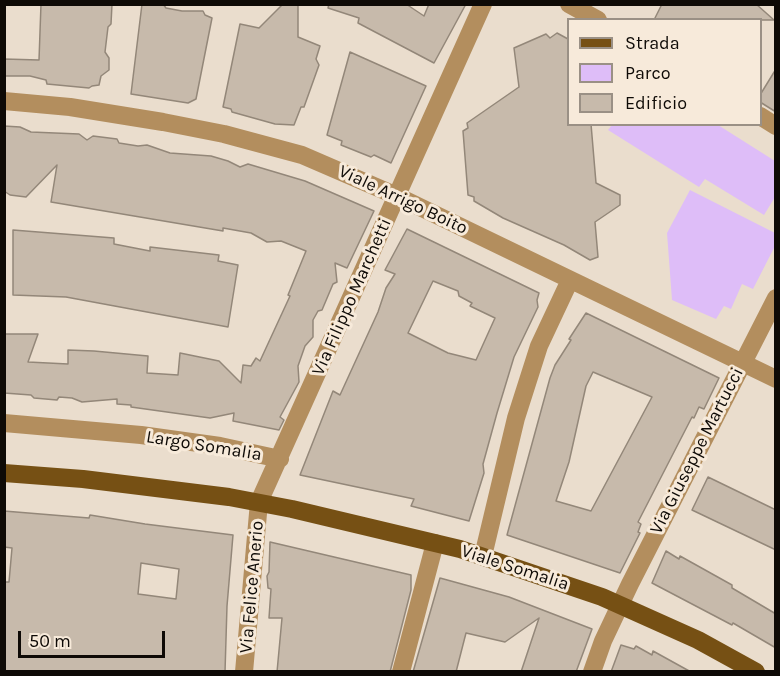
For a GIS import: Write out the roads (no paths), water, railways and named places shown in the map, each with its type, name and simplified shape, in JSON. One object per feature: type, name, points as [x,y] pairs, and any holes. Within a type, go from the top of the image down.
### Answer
[{"type":"main road","points":[[4,472],[161,487],[259,502]]},
{"type":"main road","name":"Viale Somalia","points":[[259,502],[435,543],[555,580],[620,605],[698,640],[756,672]]},
{"type":"street","name":"Via Filippo Marchetti","points":[[280,459],[483,4]]},
{"type":"street","points":[[569,4],[594,18]]},
{"type":"street","name":"Viale Arrigo Boito","points":[[4,101],[103,112],[224,134],[302,155],[398,196],[776,379]]},
{"type":"street","points":[[762,117],[776,126]]},
{"type":"street","points":[[483,556],[516,418],[539,345],[570,280]]},
{"type":"street","name":"Via Giuseppe Martucci","points":[[592,672],[620,605],[776,298]]},
{"type":"street","name":"Largo Somalia","points":[[4,423],[141,435],[220,446],[280,459],[259,502]]},
{"type":"street","name":"Via Felice Anerio","points":[[244,672],[259,502]]},
{"type":"street","points":[[401,672],[435,543]]}]
